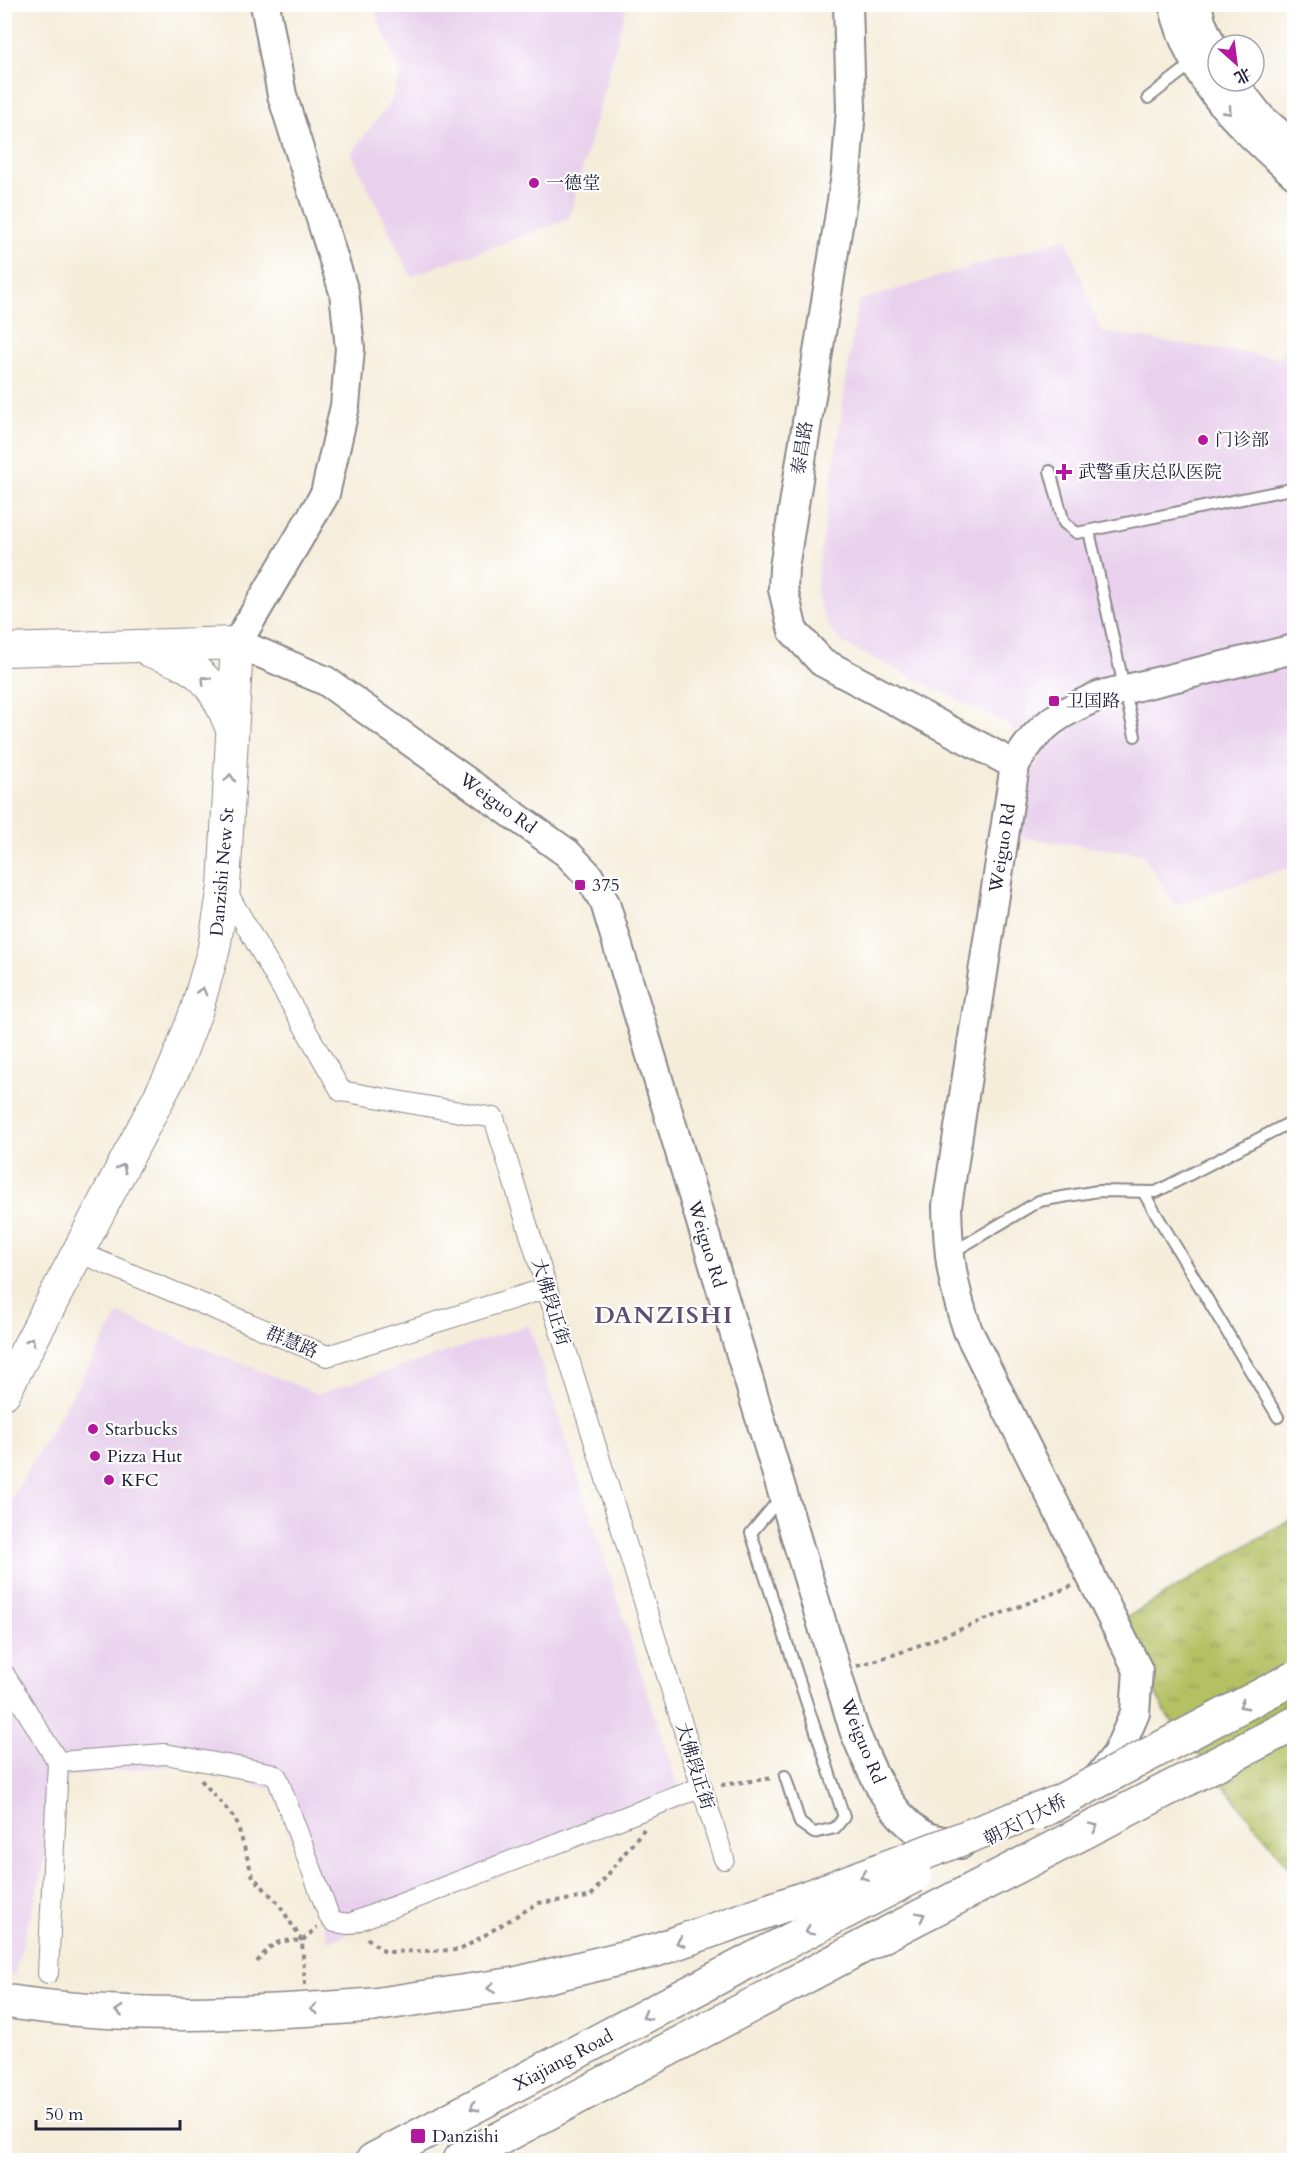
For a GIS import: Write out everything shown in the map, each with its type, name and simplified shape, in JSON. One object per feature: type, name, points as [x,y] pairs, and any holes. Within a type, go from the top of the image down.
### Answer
[{"type":"highway","name":"朝天门大桥","points":[[753,1959],[1294,1678]]},
{"type":"highway","name":"朝天门大桥","points":[[777,2000],[892,1931],[1294,1724]]},
{"type":"highway","points":[[4,2001],[48,2008],[266,2013],[373,2005],[515,1984],[656,1950],[819,1893],[1056,1803]]},
{"type":"highway","name":"Xiajiang Road","points":[[374,2160],[753,1959]]},
{"type":"highway","points":[[459,2160],[777,2000]]},
{"type":"highway","points":[[499,2160],[641,2085],[777,2000]]},
{"type":"main road","points":[[4,650],[237,643]]},
{"type":"main road","name":"Danzishi New St","points":[[4,1393],[175,1067],[197,1009],[214,948],[224,887],[237,643]]},
{"type":"main road","points":[[134,646],[174,659],[192,668],[207,680],[219,697],[232,731]]},
{"type":"street","points":[[237,643],[325,494],[345,406],[350,348],[344,292],[282,95],[265,4]]},
{"type":"street","name":"泰昌路","points":[[848,4],[851,109],[846,175],[784,567],[783,589],[786,610],[793,630],[822,662],[1015,765]]},
{"type":"street","points":[[1173,4],[1180,33],[1206,54]]},
{"type":"street","points":[[1197,4],[1206,47]]},
{"type":"street","points":[[1213,93],[1247,131],[1294,174]]},
{"type":"street","points":[[1241,93],[1261,118],[1294,147]]},
{"type":"street","name":"Weiguo Rd","points":[[237,643],[326,681],[567,853],[588,874],[605,903],[854,1730],[872,1773],[893,1807],[909,1824],[926,1836],[967,1845],[1019,1830],[1057,1811],[1089,1790],[1118,1754],[1135,1713],[1138,1670],[968,1331],[955,1294],[948,1255],[947,1206],[1015,765],[1028,742],[1046,723],[1071,708],[1124,688],[1294,649]]},
{"type":"street","name":"大佛段正街","points":[[224,887],[341,1091],[494,1118],[724,1859]]},
{"type":"street","name":"群慧路","points":[[78,1252],[327,1356],[547,1288]]},
{"type":"street","points":[[4,1674],[58,1762],[48,1973]]},
{"type":"street","points":[[58,1762],[148,1753],[270,1773],[277,1777],[329,1916],[334,1922],[350,1924],[702,1787]]},
{"type":"lane","points":[[1148,98],[1206,57]]},
{"type":"lane","points":[[1050,471],[1064,524],[1077,533],[1286,490]]},
{"type":"lane","points":[[1089,531],[1135,736]]},
{"type":"lane","points":[[948,1255],[1039,1201],[1098,1191],[1156,1192],[1289,1124],[1294,1128]]},
{"type":"lane","points":[[1143,1192],[1278,1417]]},
{"type":"lane","points":[[783,1494],[751,1533],[844,1817],[835,1828],[814,1833],[800,1823],[785,1776]]},
{"type":"path","points":[[837,1672],[899,1653],[1055,1594]]},
{"type":"path","points":[[181,1757],[236,1820],[253,1877],[279,1904],[302,1941],[306,1988]]},
{"type":"path","points":[[702,1787],[785,1776]]},
{"type":"path","points":[[350,1924],[385,1952],[460,1950],[538,1903],[590,1897],[668,1800]]},
{"type":"path","points":[[257,1962],[271,1945],[285,1940],[302,1941],[329,1916]]},
{"type":"shaded area","points":[[372,5],[627,5],[569,219],[411,276],[351,153],[391,101],[401,74]]},
{"type":"shaded area","name":"武警重庆总队医院","points":[[1067,238],[1101,332],[1279,358],[1294,334],[1294,866],[1175,905],[1143,854],[1018,837],[1023,793],[1030,773],[1041,757],[1005,723],[844,644],[831,631],[818,602],[816,586],[858,301]]},
{"type":"shaded area","points":[[119,1314],[318,1394],[529,1325],[684,1805],[329,1941],[274,1790],[180,1765],[68,1776],[14,1976],[5,1974],[5,1510]]},
{"type":"green space","points":[[1294,1517],[1294,1874],[1167,1715],[1119,1622]]},
{"type":"place","name":"一德堂","points":[[534,183]]},
{"type":"place","name":"门诊部","points":[[1203,440]]},
{"type":"place","name":"武警重庆总队医院","points":[[1064,472]]},
{"type":"place","name":"卫国路","points":[[1054,701]]},
{"type":"place","name":"375","points":[[580,885]]},
{"type":"place","name":"Starbucks","points":[[93,1429]]},
{"type":"place","name":"Pizza Hut","points":[[95,1456]]},
{"type":"place","name":"KFC","points":[[109,1480]]},
{"type":"place","name":"Danzishi","points":[[418,2136]]},
{"type":"district","name":"DANZISHI","points":[[664,1315]]}]
